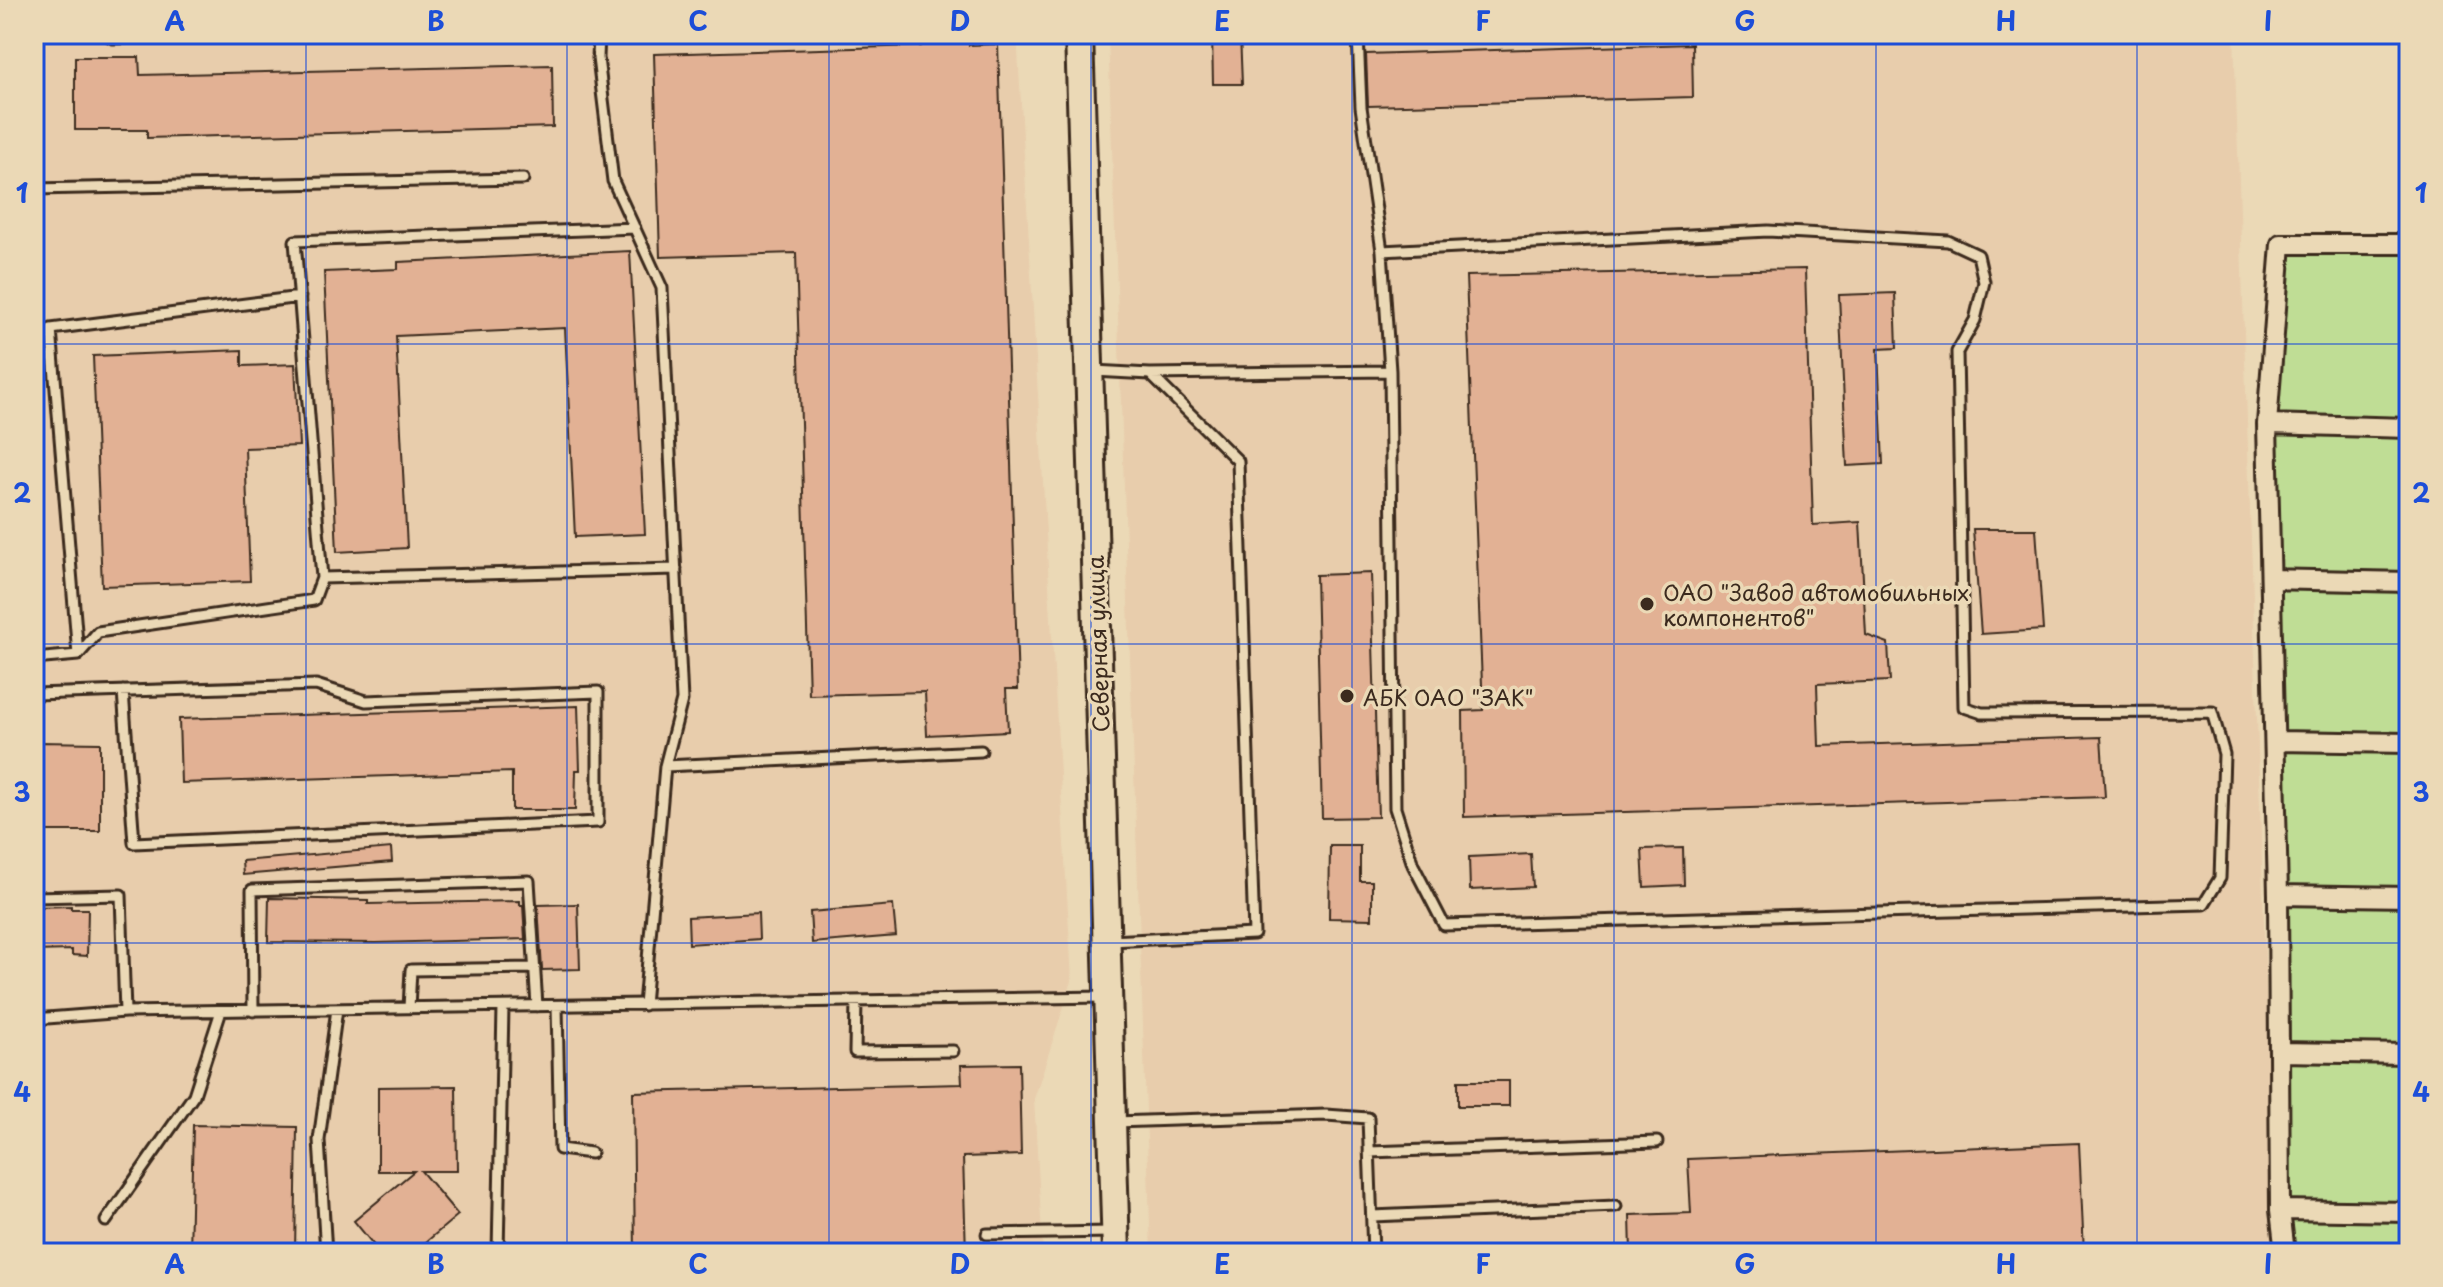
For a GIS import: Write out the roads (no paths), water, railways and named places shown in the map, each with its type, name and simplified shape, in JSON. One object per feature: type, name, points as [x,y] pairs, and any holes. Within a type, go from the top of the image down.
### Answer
[{"type":"main road","name":"Северная улица","points":[[1079,34],[1116,1243]]},
{"type":"street","points":[[2285,1253],[2280,1210],[2278,895],[2267,424],[2281,244],[2409,244]]},
{"type":"street","points":[[2267,424],[2409,428]]},
{"type":"street","points":[[2271,579],[2409,582]]},
{"type":"street","points":[[2275,741],[2409,743]]},
{"type":"street","points":[[2278,895],[2409,897]]},
{"type":"street","points":[[2279,1052],[2409,1054]]},
{"type":"street","points":[[2280,1210],[2409,1212]]},
{"type":"lane","points":[[106,34],[113,38],[239,34]]},
{"type":"lane","points":[[599,34],[598,58],[613,181],[662,288],[676,569],[682,700],[665,766],[644,1005]]},
{"type":"lane","points":[[1358,34],[1361,107],[1382,251],[1390,371],[1395,808],[1413,865],[1444,925],[2204,904],[2220,878],[2224,754],[2212,712],[1982,713],[1964,707],[1957,352],[1975,320],[1984,282],[1978,255],[1948,241],[1768,231],[1382,251]]},
{"type":"lane","points":[[34,189],[523,179]]},
{"type":"lane","points":[[34,659],[78,655],[98,632],[314,600],[322,578],[295,241],[635,228]]},
{"type":"lane","points":[[78,655],[51,329],[300,297]]},
{"type":"lane","points":[[1089,370],[1150,374],[1390,371]]},
{"type":"lane","points":[[1106,941],[1254,934],[1238,461],[1150,374]]},
{"type":"lane","points":[[322,578],[676,569]]},
{"type":"lane","points":[[34,694],[123,691],[316,685],[366,701],[598,692],[598,822],[134,843],[123,691]]},
{"type":"lane","points":[[665,766],[981,751]]},
{"type":"lane","points":[[253,1011],[252,890],[529,881],[537,1006]]},
{"type":"lane","points":[[34,897],[121,895],[125,1012]]},
{"type":"lane","points":[[409,1008],[411,970],[535,968]]},
{"type":"lane","points":[[34,1019],[125,1012],[1108,997]]},
{"type":"lane","points":[[856,1001],[855,1052],[953,1051]]},
{"type":"lane","points":[[557,1006],[560,1149],[591,1153]]},
{"type":"lane","points":[[498,1253],[503,1007]]},
{"type":"lane","points":[[326,1253],[319,1140],[337,1009]]},
{"type":"lane","points":[[106,1221],[194,1095],[221,1011]]},
{"type":"lane","points":[[1112,1122],[1326,1115],[1368,1118],[1373,1253]]},
{"type":"lane","points":[[1369,1152],[1657,1142]]},
{"type":"lane","points":[[1372,1216],[1616,1206]]},
{"type":"lane","points":[[987,1234],[1116,1243]]},
{"type":"place","name":"ОАО \"Завод автомобильных компонентов\"","points":[[1647,604]]},
{"type":"place","name":"АБК ОАО \"ЗАК\"","points":[[1347,696]]}]
